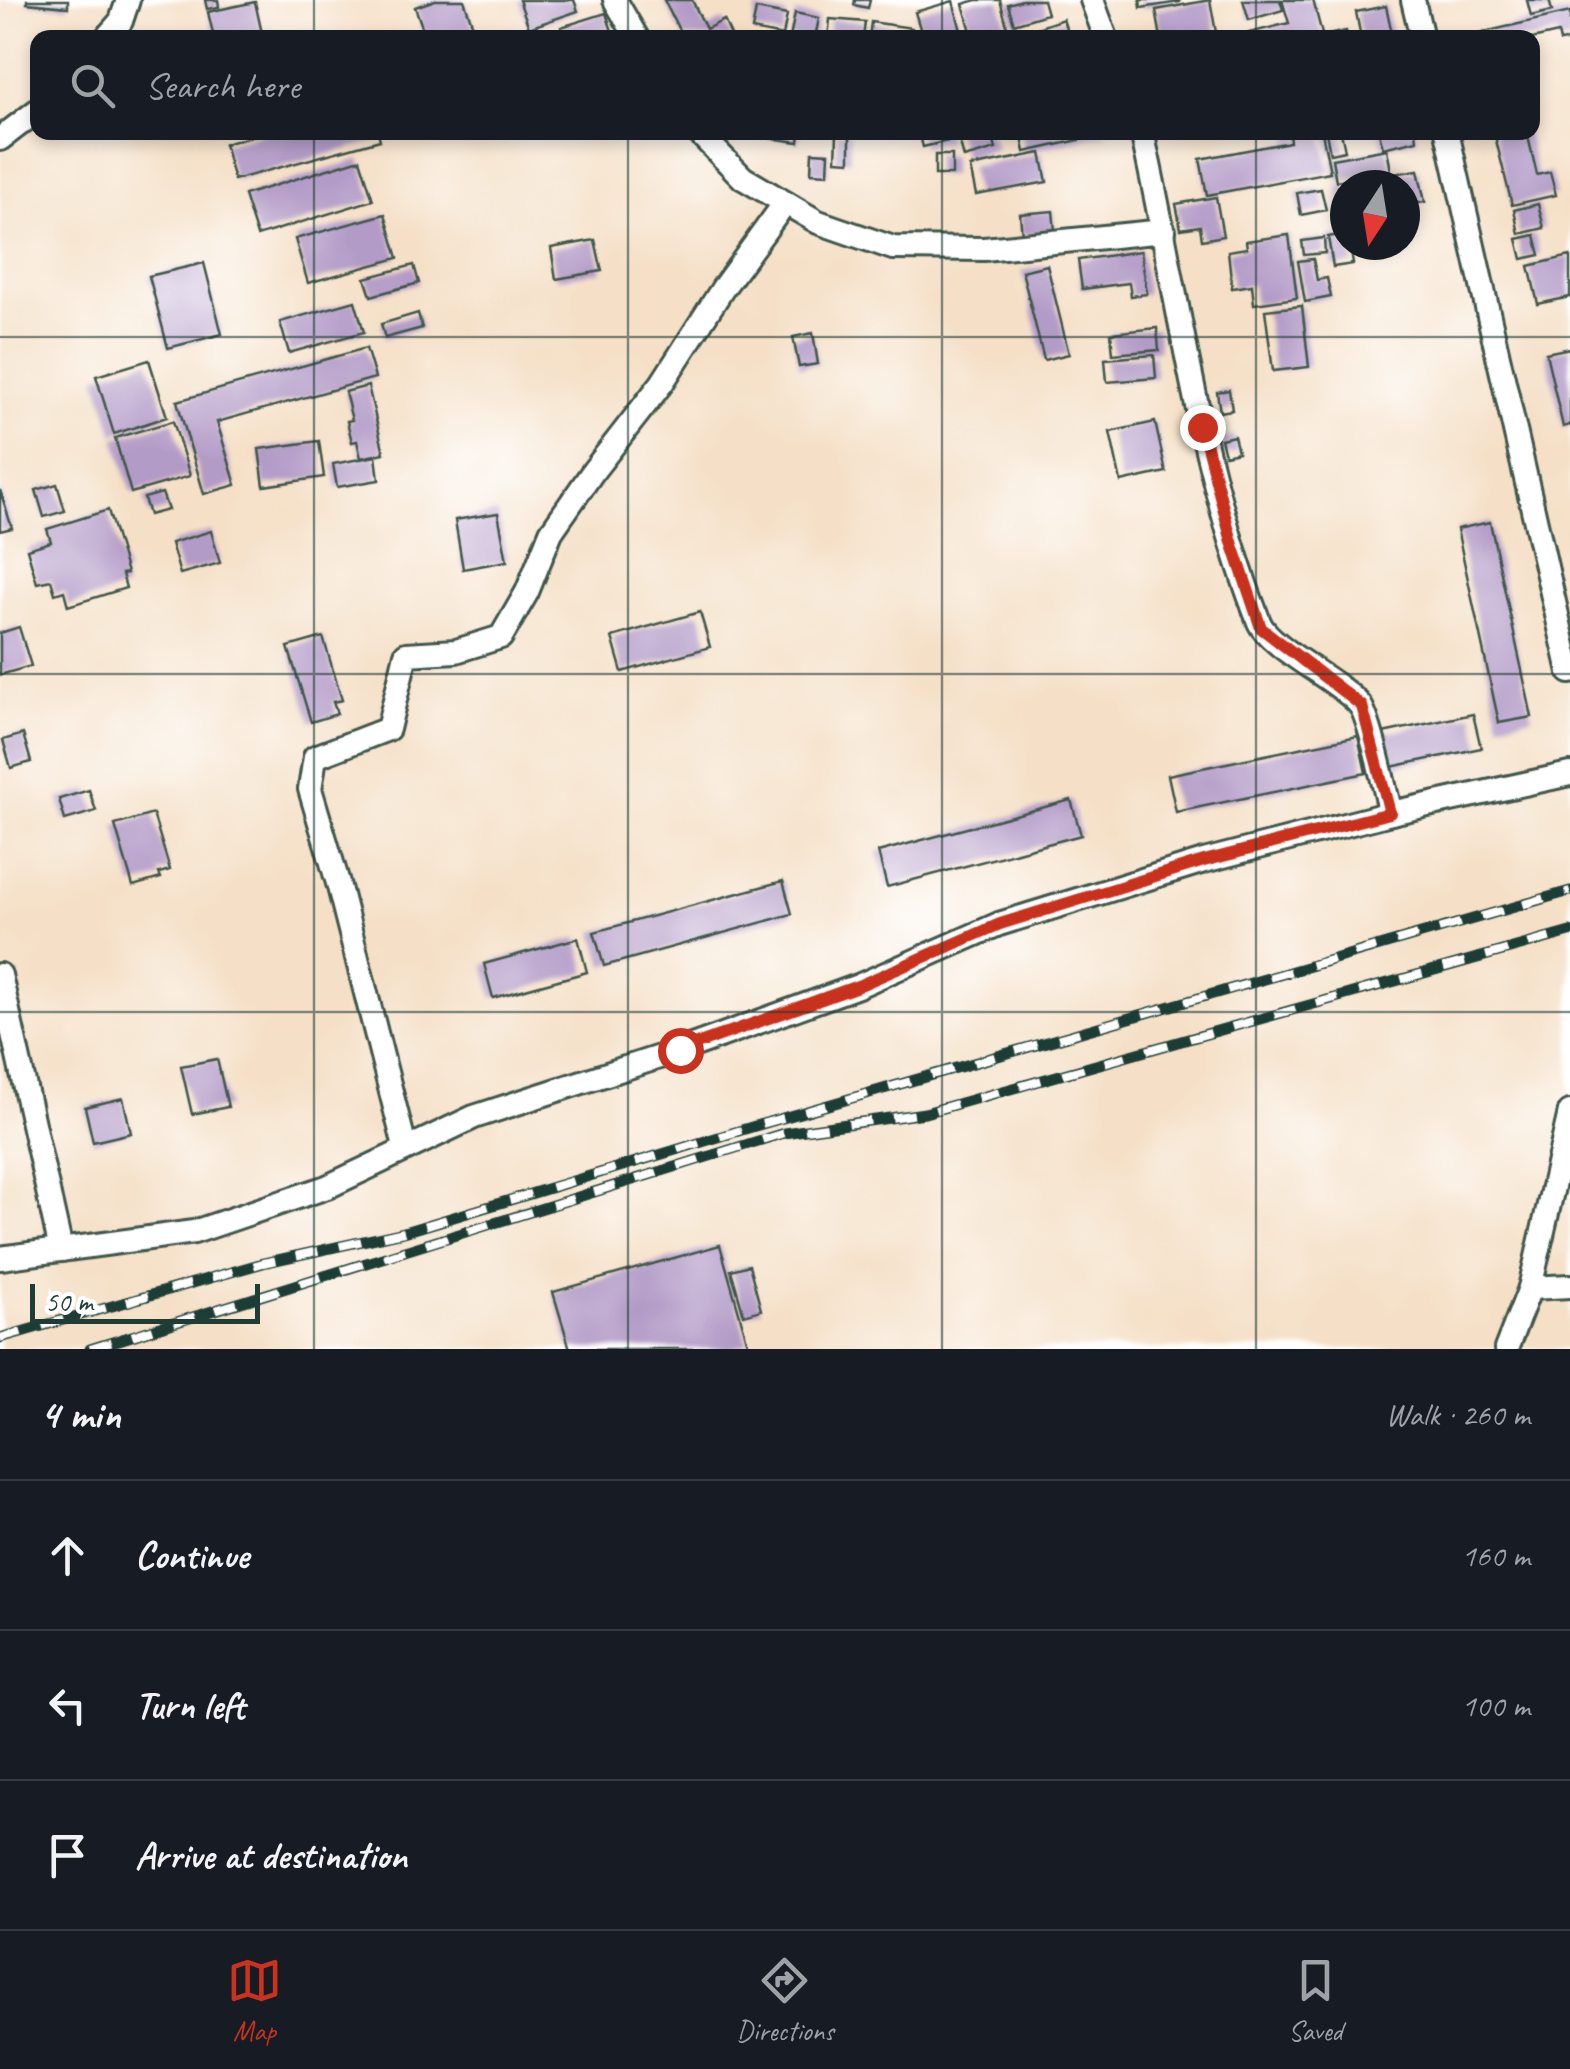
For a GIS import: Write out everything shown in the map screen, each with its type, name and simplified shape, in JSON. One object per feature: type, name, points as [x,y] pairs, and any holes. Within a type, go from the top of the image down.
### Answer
[{"type":"street","points":[[113,30],[121,21],[128,0]]},
{"type":"street","points":[[615,0],[632,30]]},
{"type":"street","points":[[1092,0],[1103,30]]},
{"type":"street","points":[[1413,0],[1420,30]]},
{"type":"street","points":[[0,140],[30,116]]},
{"type":"street","points":[[706,140],[743,178],[785,203],[818,222],[893,248],[984,249],[1164,231]]},
{"type":"street","points":[[1144,140],[1202,427],[1232,542],[1261,628],[1362,706],[1390,813]]},
{"type":"street","points":[[1449,140],[1570,672]]},
{"type":"street","points":[[404,1148],[310,788],[315,757],[388,729],[406,654],[456,651],[501,636],[527,592],[551,532],[662,382],[785,203]]},
{"type":"street","points":[[0,1258],[194,1232],[328,1187],[474,1117],[680,1050],[858,986],[1000,924],[1204,861],[1390,813],[1570,774]]},
{"type":"street","points":[[0,975],[61,1250]]},
{"type":"street","points":[[1506,1349],[1530,1288],[1570,1112]]},
{"type":"street","points":[[1530,1288],[1570,1286]]},
{"type":"building","points":[[68,0],[68,7],[27,3]]},
{"type":"building","points":[[205,0],[218,0],[219,7],[207,9]]},
{"type":"building","points":[[435,0],[464,0],[474,30],[423,30],[415,7]]},
{"type":"building","points":[[519,0],[574,0],[578,11],[529,28]]},
{"type":"building","points":[[664,0],[692,0],[706,29],[724,20],[728,30],[679,30]]},
{"type":"building","points":[[855,0],[870,0],[868,8],[854,5]]},
{"type":"building","points":[[1000,0],[1008,30],[971,30],[963,4]]},
{"type":"building","points":[[1043,0],[1047,14],[1014,24],[1008,4]]},
{"type":"building","points":[[1140,0],[1180,0],[1180,2],[1141,8]]},
{"type":"building","points":[[1210,0],[1216,30],[1160,30],[1156,10]]},
{"type":"building","points":[[1243,0],[1280,0],[1283,10],[1249,20]]},
{"type":"building","points":[[1282,0],[1313,0],[1321,30],[1261,30],[1289,23]]},
{"type":"building","points":[[1527,0],[1549,0],[1552,11],[1531,16]]},
{"type":"building","points":[[953,1],[961,30],[921,30],[915,12]]},
{"type":"building","points":[[255,2],[261,30],[212,30],[208,12]]},
{"type":"building","points":[[1386,6],[1391,30],[1359,30],[1356,12]]},
{"type":"building","points":[[756,9],[787,15],[784,30],[752,30]]},
{"type":"building","points":[[1570,12],[1570,40],[1560,42],[1558,33],[1540,37],[1540,30],[1493,30]]},
{"type":"building","points":[[606,13],[612,30],[562,30],[561,27]]},
{"type":"building","points":[[795,13],[819,18],[817,30],[792,30]]},
{"type":"building","points":[[830,19],[865,22],[864,30],[829,30]]},
{"type":"building","points":[[1063,19],[1066,30],[1034,30]]},
{"type":"building","points":[[871,22],[912,28],[912,30],[870,30]]},
{"type":"building","points":[[238,140],[380,140],[234,180],[224,144]]},
{"type":"building","points":[[837,140],[850,140],[850,161],[836,160]]},
{"type":"building","points":[[921,140],[948,141],[923,147]]},
{"type":"building","points":[[959,140],[993,140],[996,149],[964,158]]},
{"type":"building","points":[[1023,140],[1079,140],[1025,152]]},
{"type":"building","points":[[1290,140],[1324,140],[1330,172],[1207,195],[1200,159]]},
{"type":"building","points":[[1327,140],[1343,140],[1345,151],[1330,154]]},
{"type":"building","points":[[1381,140],[1417,140],[1383,148]]},
{"type":"building","points":[[1496,140],[1529,140],[1537,175],[1550,172],[1556,195],[1512,205]]},
{"type":"building","points":[[1387,149],[1391,170],[1334,170],[1332,159]]},
{"type":"building","points":[[812,152],[829,153],[828,174],[811,173]]},
{"type":"building","points":[[1041,153],[1047,182],[976,195],[970,167]]},
{"type":"building","points":[[935,155],[952,155],[952,175],[935,175]]},
{"type":"building","points":[[360,159],[373,200],[257,236],[244,195]]},
{"type":"building","points":[[1321,189],[1326,210],[1301,215],[1297,193]]},
{"type":"building","points":[[1216,197],[1223,236],[1202,240],[1200,226],[1181,229],[1176,204]]},
{"type":"building","points":[[1538,204],[1544,228],[1519,234],[1514,210]]},
{"type":"building","points":[[1053,211],[1055,231],[1022,235],[1020,214]]},
{"type":"building","points":[[385,214],[398,258],[308,283],[295,239]]},
{"type":"building","points":[[1289,235],[1297,298],[1254,304],[1252,285],[1232,288],[1228,251],[1247,248],[1246,241]]},
{"type":"building","points":[[1535,235],[1540,255],[1522,259],[1517,239]]},
{"type":"building","points":[[1324,238],[1325,253],[1304,255],[1302,241]]},
{"type":"building","points":[[595,240],[602,271],[556,279],[551,248]]},
{"type":"building","points":[[1141,251],[1147,294],[1131,296],[1129,283],[1082,289],[1078,260]]},
{"type":"building","points":[[1570,256],[1570,297],[1538,304],[1529,266]]},
{"type":"building","points":[[1313,259],[1317,280],[1327,278],[1331,297],[1305,302],[1298,261]]},
{"type":"building","points":[[1332,260],[1352,260],[1353,264],[1333,267]]},
{"type":"building","points":[[204,263],[222,334],[168,348],[149,276]]},
{"type":"building","points":[[414,265],[419,283],[371,296],[365,278]]},
{"type":"building","points":[[1047,265],[1069,354],[1044,360],[1022,271]]},
{"type":"building","points":[[355,301],[364,332],[289,353],[280,322]]},
{"type":"building","points":[[1302,306],[1309,367],[1273,371],[1265,310]]},
{"type":"building","points":[[418,313],[422,328],[385,338],[381,324]]},
{"type":"building","points":[[1157,328],[1159,350],[1113,354],[1111,333]]},
{"type":"building","points":[[813,333],[818,364],[799,367],[793,337]]},
{"type":"building","points":[[366,348],[375,378],[217,422],[236,485],[204,494],[177,401]]},
{"type":"building","points":[[1570,348],[1570,425],[1563,427],[1546,353]]},
{"type":"building","points":[[1154,355],[1156,378],[1107,382],[1105,359]]},
{"type":"building","points":[[149,360],[167,417],[114,434],[96,376]]},
{"type":"building","points":[[368,386],[384,453],[361,458],[357,441],[352,442],[347,421],[352,420],[345,392]]},
{"type":"building","points":[[1229,390],[1232,410],[1220,412],[1217,392]]},
{"type":"building","points":[[173,421],[190,476],[131,493],[115,438]]},
{"type":"building","points":[[1155,422],[1166,472],[1121,482],[1110,432]]},
{"type":"building","points":[[1234,436],[1238,452],[1225,455],[1221,439]]},
{"type":"building","points":[[319,441],[324,477],[264,486],[259,449]]},
{"type":"building","points":[[376,456],[379,480],[337,487],[333,464]]},
{"type":"building","points":[[57,484],[65,511],[44,517],[36,490]]},
{"type":"building","points":[[0,490],[12,528],[0,531]]},
{"type":"building","points":[[162,493],[168,510],[149,515],[144,498]]},
{"type":"building","points":[[108,510],[127,573],[122,574],[126,588],[68,606],[64,591],[55,594],[51,580],[37,583],[27,549],[51,542],[47,529]]},
{"type":"building","points":[[498,513],[507,561],[463,569],[455,520]]},
{"type":"building","points":[[1490,522],[1532,717],[1499,723],[1457,529]]},
{"type":"building","points":[[211,531],[220,563],[180,574],[171,543]]},
{"type":"building","points":[[700,612],[710,647],[622,672],[612,637]]},
{"type":"building","points":[[19,627],[31,666],[0,675],[0,633]]},
{"type":"building","points":[[323,637],[342,700],[333,702],[337,714],[311,722],[288,647]]},
{"type":"building","points":[[1473,714],[1481,748],[1386,768],[1378,734]]},
{"type":"building","points":[[23,734],[31,762],[11,768],[3,740]]},
{"type":"building","points":[[1358,736],[1366,773],[1176,812],[1168,775]]},
{"type":"building","points":[[89,790],[96,811],[65,820],[59,799]]},
{"type":"building","points":[[1071,800],[1081,835],[887,887],[878,852]]},
{"type":"building","points":[[153,814],[170,870],[159,873],[161,878],[133,886],[115,825]]},
{"type":"building","points":[[783,881],[792,914],[604,966],[594,932]]},
{"type":"building","points":[[578,938],[587,972],[493,998],[484,964]]},
{"type":"building","points":[[217,1059],[228,1107],[192,1114],[181,1066]]},
{"type":"building","points":[[123,1098],[131,1133],[93,1142],[85,1107]]},
{"type":"building","points":[[720,1245],[748,1344],[729,1349],[570,1349],[553,1292]]},
{"type":"building","points":[[749,1265],[761,1310],[744,1315],[731,1270]]},
{"type":"railway","points":[[0,1338],[263,1263],[404,1232],[755,1126],[1570,891]]},
{"type":"railway","points":[[90,1349],[784,1133],[925,1113],[1570,932]]},
{"type":"route","points":[[680,1050],[858,986],[1000,924],[1204,861],[1390,813],[1362,706],[1261,628],[1232,542],[1202,427]]}]
